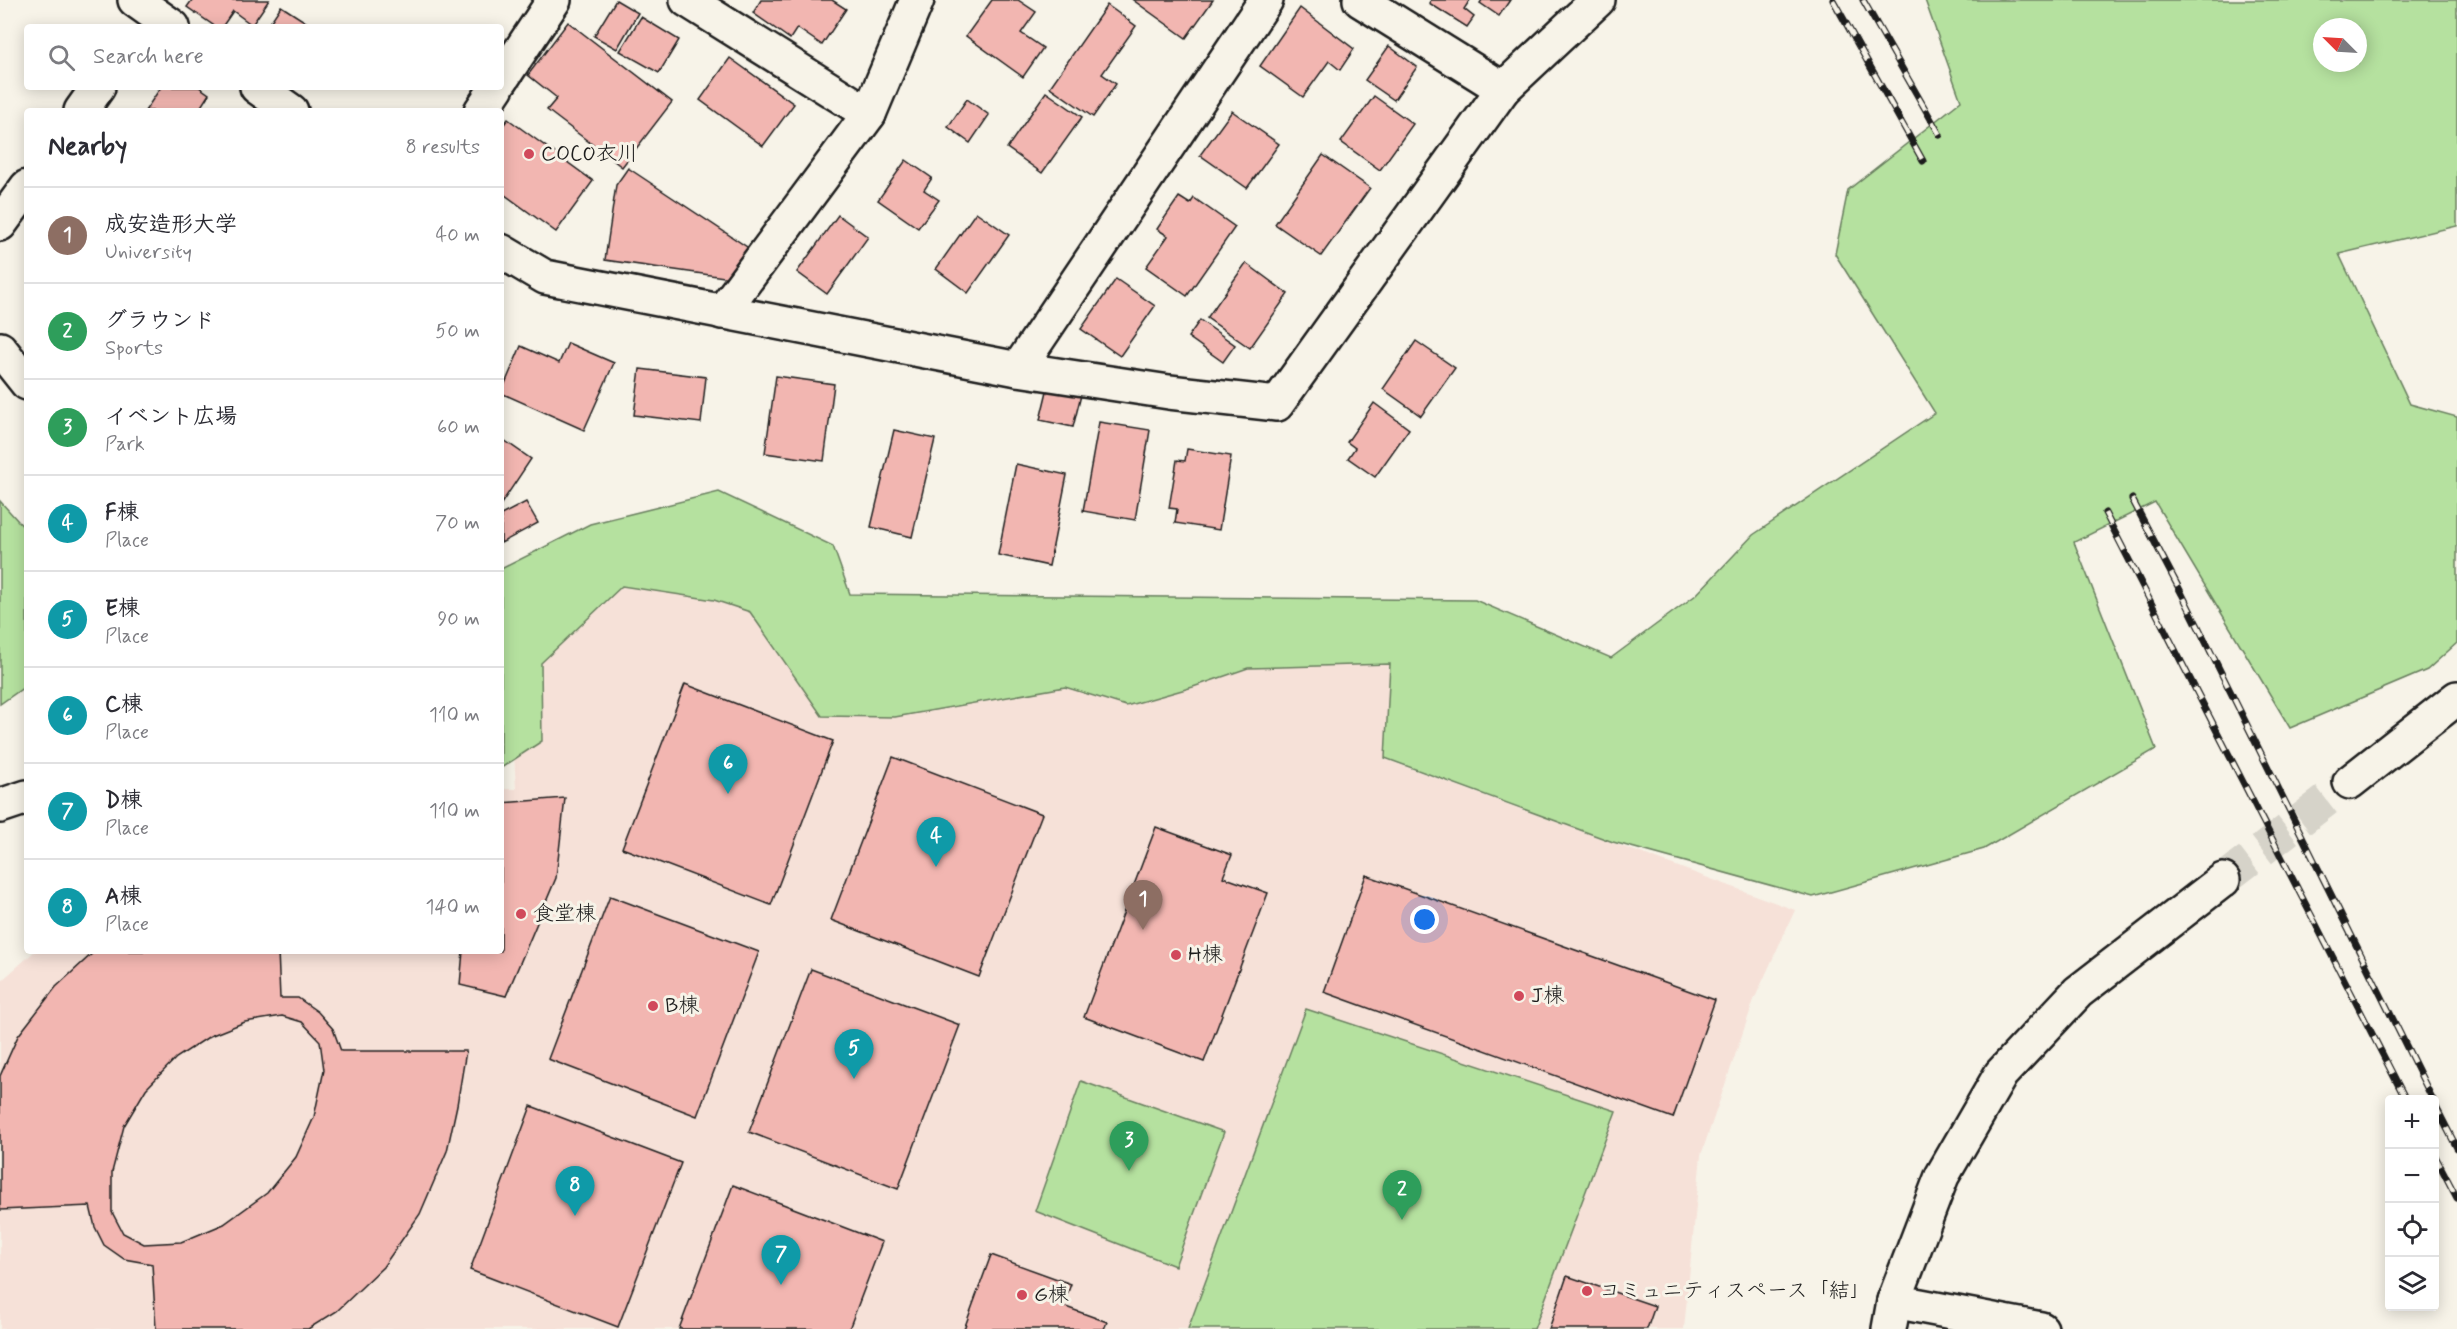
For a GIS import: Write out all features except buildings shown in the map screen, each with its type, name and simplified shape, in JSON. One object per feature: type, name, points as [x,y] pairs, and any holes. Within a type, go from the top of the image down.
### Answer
[{"type":"street","points":[[504,75],[554,0]]},
{"type":"street","points":[[687,0],[869,114]]},
{"type":"street","points":[[722,312],[869,114],[917,0]]},
{"type":"street","points":[[1018,369],[1266,0]]},
{"type":"street","points":[[1360,0],[1503,89]]},
{"type":"street","points":[[504,253],[545,278],[1018,369],[1169,392],[1277,404],[1503,89],[1598,0]]},
{"type":"street","points":[[83,108],[96,90]]},
{"type":"street","points":[[261,90],[287,108]]},
{"type":"street","points":[[483,108],[494,90]]},
{"type":"street","points":[[0,224],[24,191]]},
{"type":"street","points":[[0,349],[24,379]]},
{"type":"street","points":[[2349,782],[2457,698]]},
{"type":"street","points":[[0,806],[24,798]]},
{"type":"street","points":[[2041,1329],[1892,1315],[1942,1176],[2001,1074],[2078,992],[2223,880]]},
{"type":"shaded area","points":[[630,570],[1193,687],[1248,668],[1390,664],[1385,759],[1795,910],[1754,1000],[1701,1155],[1684,1329],[0,1329],[0,982],[32,954],[504,954],[504,789],[516,789],[509,668]]},
{"type":"green space","points":[[1925,0],[2457,0],[2457,226],[2339,254],[2410,404],[2457,417],[2457,643],[2427,670],[2290,728],[2155,502],[2074,542],[2156,749],[1984,849],[1813,897],[1613,842],[1385,758],[1390,664],[1248,668],[1126,706],[1065,687],[895,717],[822,716],[750,612],[714,600],[622,586],[541,663],[542,741],[504,766],[504,567],[590,524],[719,492],[833,546],[850,594],[1475,600],[1611,658],[1696,595],[1753,535],[1935,413],[1835,254],[1848,190],[1961,101]]},
{"type":"green space","points":[[0,501],[24,528],[24,687],[0,704]]},
{"type":"green space","points":[[1306,1009],[1616,1111],[1534,1329],[1188,1329]]},
{"type":"green space","points":[[1081,1081],[1224,1132],[1175,1266],[1035,1211]]},
{"type":"tunnel","points":[[2223,880],[2350,782]]},
{"type":"railway","points":[[1833,0],[1923,161]]},
{"type":"railway","points":[[1863,0],[1940,135]]},
{"type":"railway","points":[[2132,499],[2182,594],[2431,1095]]},
{"type":"railway","points":[[2105,513],[2403,1095]]},
{"type":"railway","points":[[2439,1113],[2457,1148]]},
{"type":"railway","points":[[2439,1164],[2457,1198]]},
{"type":"place","name":"COCO衣川","points":[[529,154]]},
{"type":"place","name":"C棟","points":[[728,794]]},
{"type":"place","name":"F棟","points":[[936,867]]},
{"type":"place","name":"食堂棟","points":[[521,914]]},
{"type":"place","name":"成安造形大学","points":[[1143,930]]},
{"type":"place","name":"H棟","points":[[1176,955]]},
{"type":"place","name":"J棟","points":[[1519,996]]},
{"type":"place","name":"B棟","points":[[653,1006]]},
{"type":"place","name":"E棟","points":[[854,1079]]},
{"type":"place","name":"イベント広場","points":[[1129,1171]]},
{"type":"place","name":"A棟","points":[[575,1216]]},
{"type":"place","name":"グラウンド","points":[[1402,1220]]},
{"type":"place","name":"D棟","points":[[781,1285]]},
{"type":"place","name":"コミュニティスペース「結」","points":[[1587,1291]]},
{"type":"place","name":"G棟","points":[[1022,1295]]}]
